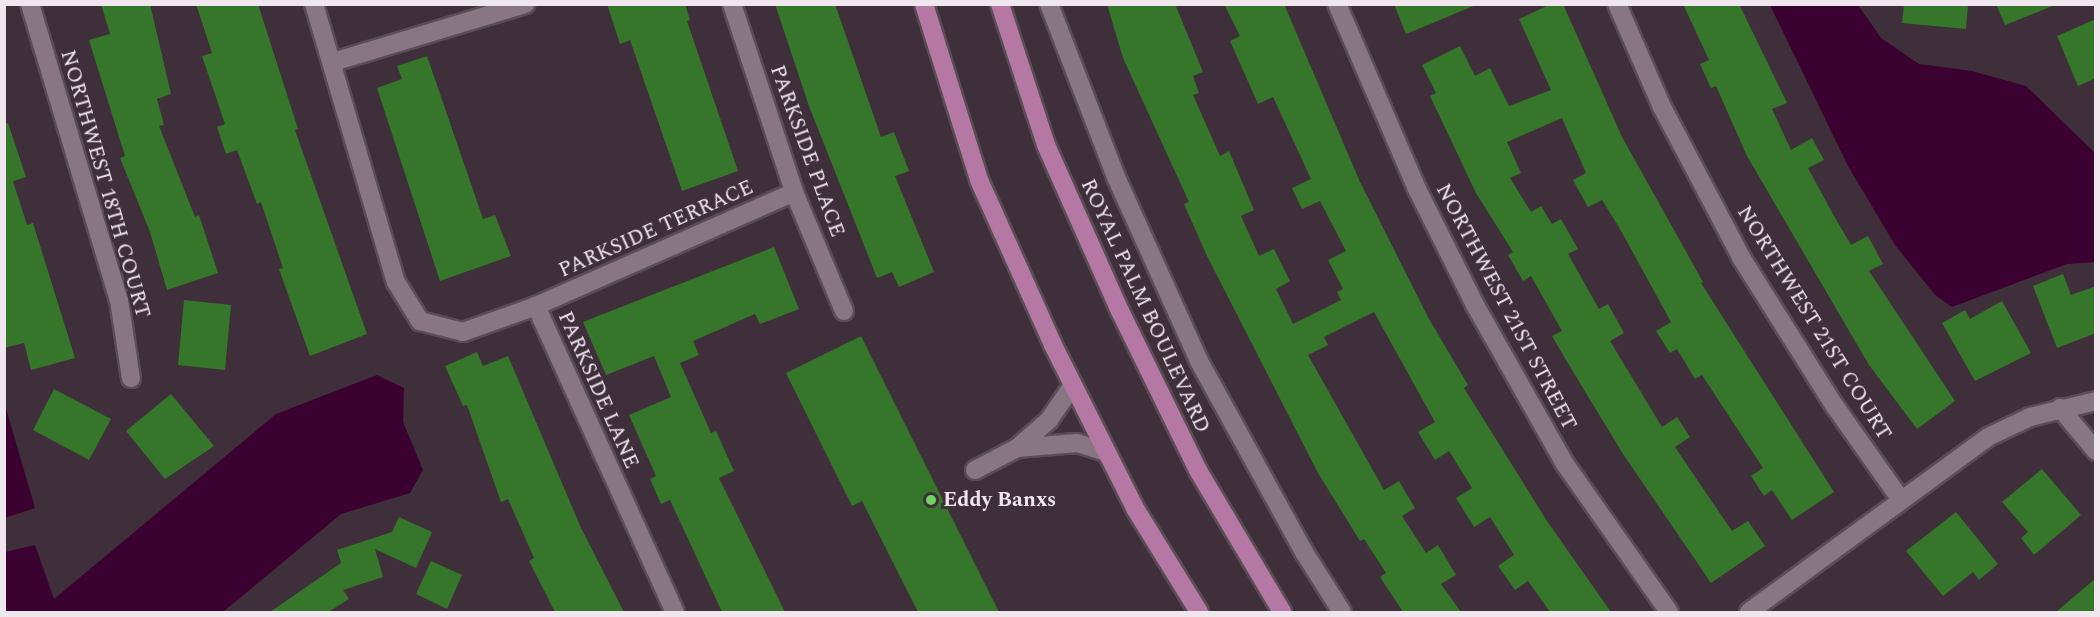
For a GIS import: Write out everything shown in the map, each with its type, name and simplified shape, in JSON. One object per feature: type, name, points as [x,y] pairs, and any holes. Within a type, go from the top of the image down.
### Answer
[{"type":"main road","points":[[924,4],[979,180],[1073,385],[1136,510],[1199,612]]},
{"type":"main road","name":"ROYAL PALM BOULEVARD","points":[[1000,4],[1046,145],[1120,311],[1199,472],[1282,612]]},
{"type":"street","name":"NORTHWEST 18TH COURT","points":[[30,4],[119,300],[131,378]]},
{"type":"street","name":"PARKSIDE LANE","points":[[314,4],[333,62],[396,282],[420,321],[463,332],[536,306],[675,612]]},
{"type":"street","points":[[333,62],[525,4]]},
{"type":"street","name":"PARKSIDE PLACE","points":[[732,4],[794,192],[844,311]]},
{"type":"street","points":[[1049,4],[1116,177],[1199,361],[1304,552],[1342,612]]},
{"type":"street","name":"NORTHWEST 21ST STREET","points":[[1337,4],[1417,189],[1475,305],[1565,464],[1669,612]]},
{"type":"street","name":"NORTHWEST 21ST COURT","points":[[1617,4],[1662,107],[1743,259],[1834,405],[1901,500]]},
{"type":"street","name":"PARKSIDE TERRACE","points":[[536,306],[794,192]]},
{"type":"street","points":[[975,470],[1017,448],[1048,420],[1073,385]]},
{"type":"street","points":[[1749,612],[1988,437],[2060,408],[2096,401]]},
{"type":"street","points":[[2060,408],[2096,451]]},
{"type":"street","points":[[1017,448],[1077,443],[1107,452]]},
{"type":"shaded area","points":[[1770,5],[1858,5],[1881,38],[1919,64],[1972,71],[2026,86],[2095,153],[2095,262],[2067,264],[1952,307],[1935,295],[1895,245],[1848,166]]},
{"type":"shaded area","points":[[377,375],[404,388],[403,422],[423,470],[410,493],[341,514],[223,612],[5,612],[5,552],[35,545],[54,599],[276,414]]},
{"type":"shaded area","points":[[5,405],[35,508],[4,518]]},
{"type":"building","points":[[101,4],[150,4],[171,94],[157,99],[164,125],[159,126],[195,217],[199,215],[218,273],[167,290],[150,232],[120,158],[125,156],[89,40],[110,34]]},
{"type":"building","points":[[196,4],[258,4],[298,129],[295,130],[367,334],[310,356],[279,269],[283,268],[261,202],[257,204],[237,150],[226,154],[217,127],[225,124],[202,56],[212,53]]},
{"type":"building","points":[[607,4],[685,4],[690,20],[687,21],[738,171],[682,191],[630,40],[620,44]]},
{"type":"building","points":[[775,4],[835,4],[881,137],[894,132],[909,171],[895,176],[934,272],[899,287],[892,272],[877,278],[809,106]]},
{"type":"building","points":[[1107,4],[1175,4],[1203,72],[1193,76],[1199,93],[1193,95],[1220,156],[1229,151],[1254,210],[1241,216],[1259,256],[1274,249],[1290,281],[1276,289],[1293,324],[1341,300],[1337,292],[1343,289],[1328,260],[1346,251],[1320,201],[1302,209],[1292,188],[1311,179],[1273,97],[1258,104],[1230,41],[1240,36],[1224,4],[1284,4],[1360,182],[1429,319],[1468,385],[1464,388],[1547,521],[1611,612],[1550,612],[1528,581],[1515,590],[1498,566],[1514,555],[1490,517],[1474,527],[1456,498],[1472,488],[1449,451],[1435,460],[1418,432],[1435,422],[1374,312],[1324,337],[1328,345],[1308,355],[1384,490],[1399,481],[1415,508],[1402,516],[1426,553],[1438,545],[1456,575],[1441,584],[1461,612],[1403,612],[1380,577],[1386,573],[1364,539],[1360,541],[1318,473],[1207,256],[1184,204],[1189,202],[1123,58]]},
{"type":"building","points":[[1394,4],[1476,4],[1476,5],[1406,34]]},
{"type":"building","points":[[1551,4],[1563,4],[1622,137],[1703,282],[1701,283],[1834,492],[1792,520],[1772,490],[1764,496],[1751,476],[1763,468],[1702,375],[1695,379],[1677,349],[1670,353],[1656,331],[1671,322],[1620,229],[1602,200],[1588,207],[1573,180],[1586,173],[1562,118],[1507,142],[1521,173],[1510,178],[1531,212],[1541,206],[1552,224],[1561,219],[1578,249],[1568,254],[1599,309],[1608,304],[1624,333],[1610,341],[1662,427],[1677,417],[1690,437],[1675,447],[1732,531],[1748,521],[1765,546],[1711,583],[1623,454],[1552,336],[1562,331],[1531,276],[1523,281],[1508,255],[1513,252],[1476,193],[1430,96],[1436,93],[1422,65],[1460,46],[1475,76],[1490,68],[1509,106],[1551,90],[1519,19]]},
{"type":"building","points":[[1683,4],[1739,4],[1787,103],[1772,109],[1791,150],[1812,138],[1824,160],[1808,168],[1834,216],[1851,245],[1868,236],[1883,264],[1869,271],[1955,401],[1917,429],[1869,365],[1747,156],[1716,86],[1711,88],[1700,64],[1709,60]]},
{"type":"building","points":[[1904,4],[1968,4],[1966,29],[1902,23]]},
{"type":"building","points":[[1996,4],[2055,4],[2055,5],[2005,25]]},
{"type":"building","points":[[2096,19],[2096,78],[2078,86],[2057,36]]},
{"type":"building","points":[[427,56],[483,219],[495,215],[511,256],[440,281],[377,88],[402,79],[397,66]]},
{"type":"building","points":[[8,123],[26,177],[13,181],[27,225],[33,223],[75,358],[31,370],[24,343],[4,348],[4,124]]},
{"type":"building","points":[[774,247],[799,309],[760,324],[755,314],[693,341],[699,355],[680,363],[711,433],[716,431],[734,471],[719,478],[785,612],[722,612],[670,500],[661,504],[650,479],[656,476],[629,415],[671,397],[654,356],[606,375],[583,322]]},
{"type":"building","points":[[2063,274],[2071,295],[2096,286],[2096,333],[2057,348],[2033,286]]},
{"type":"building","points":[[184,300],[231,305],[225,370],[178,365]]},
{"type":"building","points":[[2002,301],[2031,353],[1975,381],[1942,323],[1965,310],[1970,319]]},
{"type":"building","points":[[861,336],[999,612],[918,612],[862,501],[852,506],[786,373]]},
{"type":"building","points":[[477,352],[483,366],[508,356],[581,528],[624,612],[555,612],[529,561],[534,558],[508,499],[501,502],[467,405],[463,406],[445,366]]},
{"type":"building","points":[[54,389],[111,419],[89,460],[33,430]]},
{"type":"building","points":[[171,394],[214,446],[165,479],[126,431]]},
{"type":"building","points":[[2042,469],[2081,515],[2034,555],[2021,538],[2028,532],[2002,502]]},
{"type":"building","points":[[1956,512],[1998,564],[1979,580],[1973,572],[1943,596],[1906,551]]},
{"type":"building","points":[[399,517],[432,532],[416,568],[375,549],[383,577],[343,590],[349,599],[328,612],[270,612],[341,563],[337,550],[392,532]]},
{"type":"building","points":[[431,561],[462,575],[447,609],[416,594]]},
{"type":"building","points":[[2096,578],[2096,612],[2056,612]]},
{"type":"place","name":"Eddy Banxs","points":[[931,500]]}]
